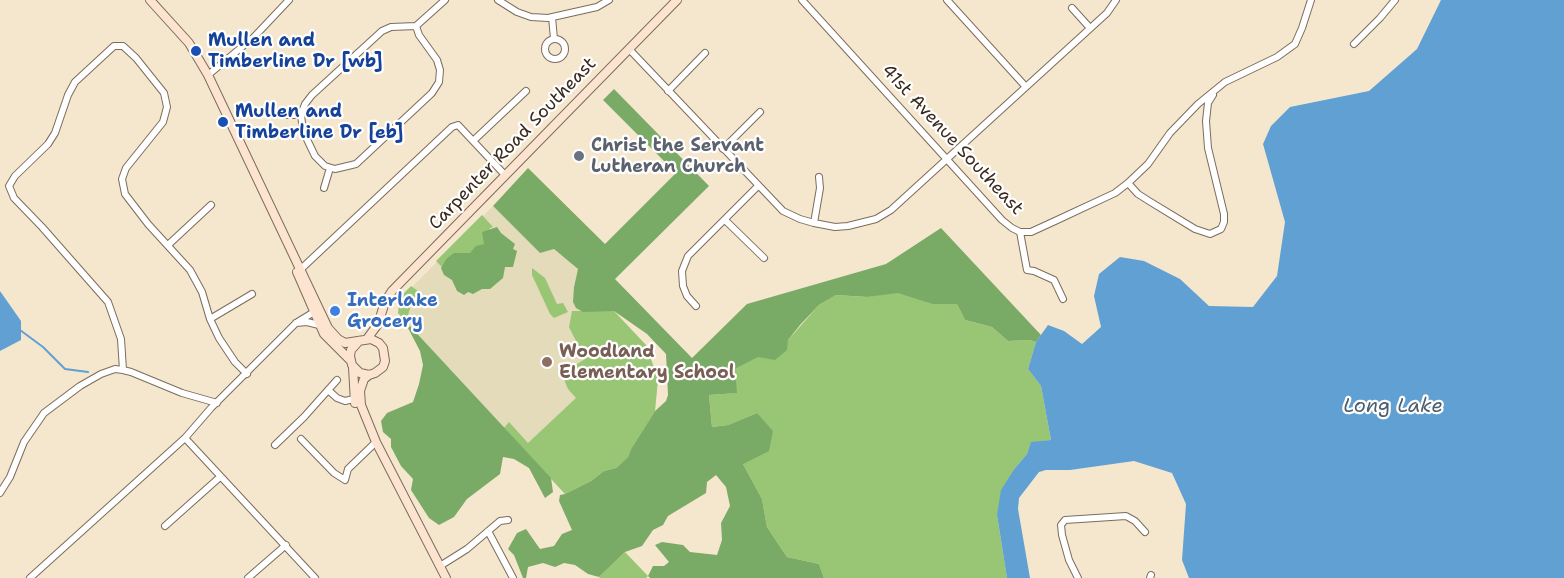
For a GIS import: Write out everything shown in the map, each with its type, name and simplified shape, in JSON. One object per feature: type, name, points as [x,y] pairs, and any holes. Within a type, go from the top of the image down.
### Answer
[{"type":"street","points":[[150,0],[189,43],[208,75],[328,328]]},
{"type":"street","points":[[208,75],[254,37],[289,0]]},
{"type":"street","points":[[416,26],[419,36],[437,60],[439,76],[432,93],[356,164],[335,169],[325,166],[308,145],[303,131],[301,115],[312,95],[382,31],[391,27],[416,26],[445,0]]},
{"type":"street","points":[[498,0],[531,18],[552,17],[597,7],[609,0]]},
{"type":"street","name":"Carpenter Road Southeast","points":[[381,345],[381,317],[385,302],[392,291],[677,0]]},
{"type":"street","name":"41st Avenue Southeast","points":[[802,0],[1002,220],[1020,232],[1027,270],[1054,280],[1063,299]]},
{"type":"street","points":[[947,0],[1026,87]]},
{"type":"street","points":[[629,49],[783,211],[814,223],[835,227],[848,226],[876,219],[891,210],[1107,13],[1116,0]]},
{"type":"street","points":[[1020,232],[1031,232],[1115,193],[1128,183],[1148,164],[1170,133],[1198,104],[1225,82],[1289,50],[1300,35],[1311,0]]},
{"type":"street","points":[[1354,44],[1395,0]]},
{"type":"street","points":[[1072,8],[1090,28]]},
{"type":"street","points":[[552,17],[554,39]]},
{"type":"street","points":[[123,370],[121,339],[108,302],[42,226],[14,198],[9,186],[15,176],[52,139],[75,82],[114,46],[123,46],[165,93],[167,107],[163,122],[126,168],[122,179],[124,194],[190,270],[197,281],[210,319],[228,352],[247,374]]},
{"type":"street","points":[[668,91],[705,53]]},
{"type":"street","points":[[473,141],[526,91]]},
{"type":"street","points":[[1128,183],[1138,194],[1195,229],[1210,234],[1221,229],[1224,214],[1208,148],[1206,121],[1208,103],[1215,92]]},
{"type":"street","points":[[723,149],[760,112]]},
{"type":"street","points":[[286,115],[301,115]]},
{"type":"street","points":[[301,269],[452,127],[458,125],[505,175]]},
{"type":"street","points":[[324,188],[330,168]]},
{"type":"street","points":[[814,223],[820,188],[819,177]]},
{"type":"street","points":[[696,306],[687,296],[683,286],[682,271],[688,256],[758,186]]},
{"type":"street","points":[[168,245],[211,205]]},
{"type":"street","points":[[725,220],[764,258]]},
{"type":"street","points":[[290,249],[319,325],[329,340],[360,373],[369,375]]},
{"type":"street","points":[[210,319],[252,294]]},
{"type":"street","points":[[30,578],[185,438],[296,323],[314,312]]},
{"type":"street","points":[[314,312],[338,339],[345,343],[363,340],[375,341],[381,345],[385,354],[382,366],[378,371],[369,375],[363,383],[360,396],[361,405],[376,441],[446,578]]},
{"type":"street","name":"Carpenter Road Southeast","points":[[363,340],[381,317]]},
{"type":"street","points":[[296,323],[307,322],[319,325]]},
{"type":"street","points":[[363,340],[351,350],[354,399],[366,429],[376,441]]},
{"type":"street","points":[[0,493],[10,477],[24,442],[44,413],[80,386],[101,374],[115,369],[131,372],[182,393],[217,403]]},
{"type":"street","points":[[275,445],[337,380]]},
{"type":"street","points":[[328,390],[337,398],[345,401],[354,399]]},
{"type":"street","points":[[185,438],[315,578]]},
{"type":"street","points":[[301,439],[334,473],[345,480],[348,469],[376,441]]},
{"type":"street","points":[[165,526],[220,477]]},
{"type":"street","points":[[1078,578],[1069,560],[1061,525],[1065,520],[1126,516],[1135,521],[1145,532]]},
{"type":"street","points":[[440,566],[467,549],[500,521],[508,520]]},
{"type":"street","points":[[488,531],[513,578]]},
{"type":"street","points":[[248,578],[286,545]]},
{"type":"shaded area","name":"Woodland Elementary School","points":[[493,206],[540,253],[554,249],[578,269],[574,287],[614,311],[646,345],[658,379],[655,411],[631,449],[565,494],[398,313],[400,299]]},
{"type":"green space","points":[[614,89],[709,186],[615,279],[692,358],[747,304],[886,264],[941,228],[1041,335],[1036,342],[1008,341],[992,327],[965,320],[957,304],[932,304],[898,293],[867,297],[836,295],[819,305],[800,325],[788,340],[787,350],[775,360],[758,357],[735,369],[737,393],[709,395],[712,427],[728,425],[757,413],[773,431],[769,451],[743,464],[762,499],[767,527],[787,557],[819,564],[824,578],[650,578],[648,576],[653,566],[664,566],[669,562],[655,545],[662,542],[683,545],[690,552],[717,555],[722,540],[721,523],[730,506],[726,487],[716,475],[707,482],[706,493],[668,516],[663,525],[653,530],[642,546],[625,552],[599,577],[588,574],[575,565],[564,563],[555,567],[543,563],[528,567],[526,578],[523,578],[514,555],[508,549],[517,533],[526,529],[540,549],[554,546],[562,534],[572,530],[559,501],[560,495],[591,481],[604,471],[616,468],[628,457],[655,411],[666,401],[668,395],[666,354],[647,334],[614,311],[583,312],[576,308],[573,302],[578,269],[554,249],[540,253],[493,206],[528,168],[605,244],[676,173],[603,100]]},
{"type":"green space","points":[[482,215],[493,227],[490,228],[484,244],[470,253],[446,259],[442,267],[436,261]]},
{"type":"green space","points":[[497,227],[515,244],[513,249],[517,251],[513,267],[505,267],[503,278],[490,289],[482,289],[473,294],[468,292],[464,295],[457,291],[452,280],[444,275],[441,268],[446,259],[454,253],[470,253],[476,246],[484,244],[482,232]]},
{"type":"green space","points":[[532,268],[545,278],[557,304],[563,303],[568,312],[554,318],[550,314],[532,275]]},
{"type":"green space","points":[[411,286],[418,291],[419,296],[411,305],[406,322],[398,313],[400,297]]},
{"type":"green space","points":[[898,292],[932,304],[957,304],[965,320],[992,327],[1008,341],[1036,342],[1028,369],[1041,386],[1051,440],[1031,443],[1027,454],[1015,468],[997,515],[1007,578],[824,578],[819,564],[787,557],[767,527],[762,499],[743,464],[757,413],[728,425],[712,427],[709,395],[736,393],[735,369],[788,340],[819,305],[836,295],[866,297]]},
{"type":"green space","points":[[572,311],[614,311],[646,345],[658,379],[655,411],[628,457],[616,468],[604,471],[591,481],[565,494],[504,428],[509,422],[528,443],[576,398],[568,389],[563,377],[571,368],[585,359],[569,327]]},
{"type":"green space","points":[[410,326],[551,478],[553,492],[545,498],[529,468],[514,459],[503,457],[500,474],[467,499],[454,517],[439,525],[429,518],[411,490],[413,479],[401,466],[391,447],[391,439],[383,432],[381,421],[387,413],[413,402],[419,384],[423,365],[420,351],[408,328]]},
{"type":"green space","points":[[625,552],[648,576],[646,578],[599,577]]},
{"type":"water","name":"Long Lake","points":[[1441,0],[1564,0],[1564,578],[1189,578],[1182,560],[1186,504],[1172,473],[1134,461],[1039,472],[1019,498],[1018,509],[1030,578],[1007,578],[997,515],[1001,490],[1027,454],[1031,442],[1051,440],[1041,386],[1028,369],[1036,342],[1048,325],[1064,331],[1082,344],[1101,327],[1094,296],[1099,274],[1120,257],[1144,261],[1180,279],[1209,306],[1253,307],[1277,276],[1285,222],[1263,144],[1271,126],[1290,107],[1369,91],[1417,49]]},
{"type":"water","points":[[0,291],[21,321],[21,340],[0,351]]},
{"type":"waterway","points":[[20,330],[43,347],[65,369],[88,372]]},
{"type":"place","name":"Mullen and Timberline Dr [wb]","points":[[196,51]]},
{"type":"place","name":"Mullen and Timberline Dr [eb]","points":[[223,122]]},
{"type":"place","name":"Christ the Servant Lutheran Church","points":[[579,156]]},
{"type":"place","name":"Interlake Grocery","points":[[335,311]]},
{"type":"place","name":"Woodland Elementary School","points":[[547,362]]}]
